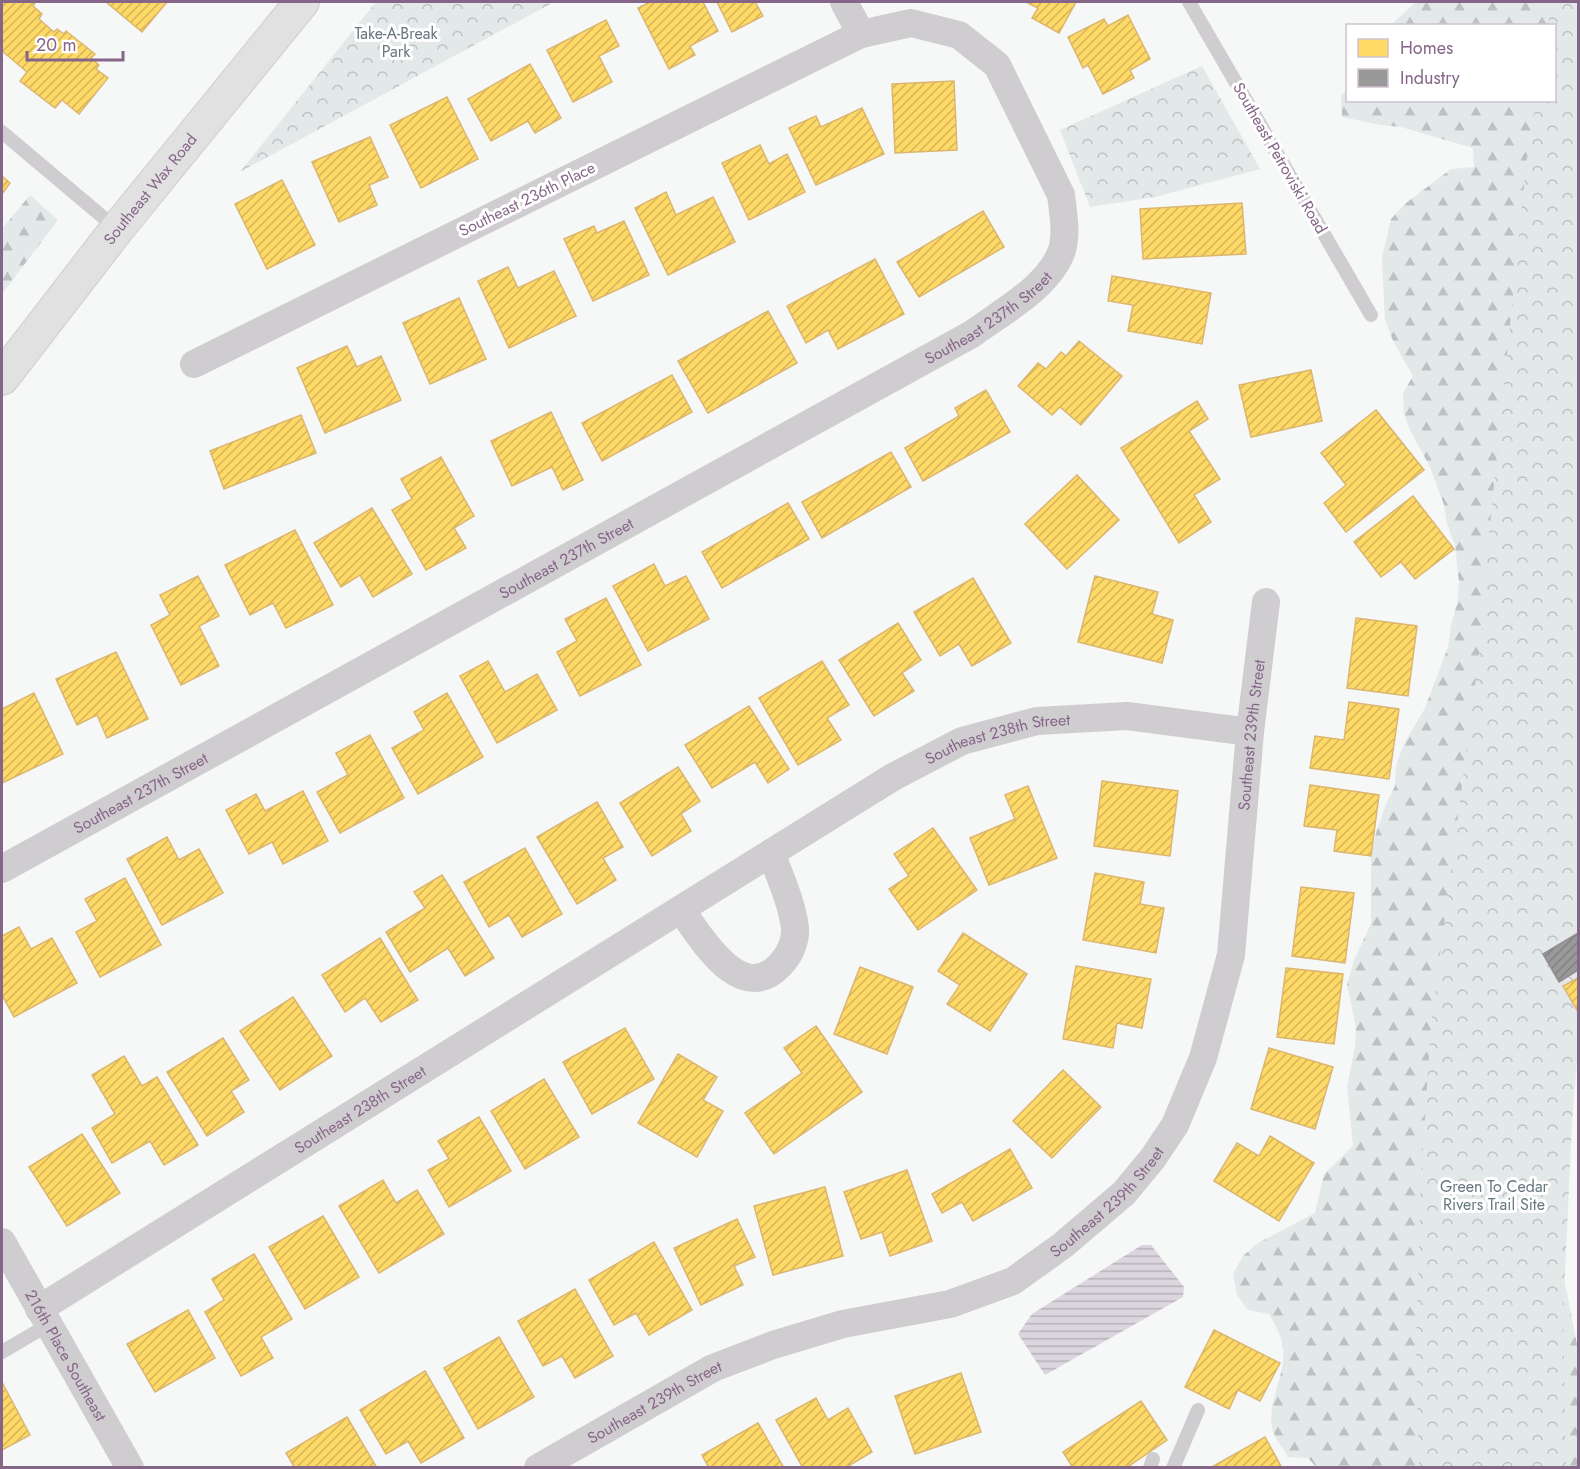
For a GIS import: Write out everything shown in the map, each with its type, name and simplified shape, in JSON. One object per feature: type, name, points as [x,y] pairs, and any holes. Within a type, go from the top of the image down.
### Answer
[{"type":"main road","name":"Southeast Wax Road","points":[[2,378],[117,229],[302,2]]},
{"type":"street","points":[[844,2],[861,34]]},
{"type":"street","name":"Southeast 236th Place","points":[[194,364],[861,34],[911,23],[959,35],[997,65],[1061,195]]},
{"type":"street","name":"Southeast 237th Street","points":[[2,868],[972,334],[1045,279],[1062,250],[1064,218],[1061,195]]},
{"type":"street","name":"Southeast 239th Street","points":[[538,1467],[713,1368],[793,1339],[843,1324],[950,1304],[1013,1281],[1063,1245],[1124,1193],[1153,1158],[1175,1125],[1206,1046],[1231,955],[1250,732],[1266,602]]},
{"type":"street","name":"Southeast 238th Street","points":[[44,1317],[681,910],[893,777],[962,741],[1037,721],[1127,716],[1250,732]]},
{"type":"street","points":[[681,910],[716,958],[739,975],[758,978],[775,971],[790,956],[795,930],[787,896],[771,854]]},
{"type":"street","name":"216th Place Southeast","points":[[2,1242],[130,1467]]},
{"type":"lane","name":"Southeast Petroviski Road","points":[[1189,2],[1371,315]]},
{"type":"lane","points":[[2,132],[117,229]]},
{"type":"lane","points":[[2,1352],[44,1317]]},
{"type":"lane","points":[[1173,1467],[1198,1410]]},
{"type":"green space","name":"Take-A-Break Park","points":[[376,2],[554,2],[240,172]]},
{"type":"green space","points":[[1416,2],[1578,2],[1549,1225],[1567,1292],[1578,1350],[1578,1467],[1317,1468],[1308,1458],[1288,1457],[1273,1432],[1271,1418],[1282,1369],[1281,1340],[1269,1314],[1248,1310],[1237,1295],[1233,1274],[1243,1256],[1258,1243],[1315,1213],[1324,1174],[1353,1146],[1347,1087],[1355,1046],[1356,1027],[1347,985],[1354,960],[1371,924],[1371,854],[1386,804],[1395,786],[1396,766],[1403,746],[1425,708],[1448,647],[1459,583],[1455,545],[1447,524],[1444,505],[1430,467],[1404,414],[1403,393],[1413,376],[1393,341],[1385,320],[1382,258],[1391,219],[1406,203],[1451,169],[1474,167],[1473,148],[1401,127],[1342,117],[1341,96],[1346,90],[1346,102],[1556,102],[1556,24],[1392,24]]},
{"type":"green space","name":"Green To Cedar Rivers Trail Site","points":[[1552,2],[1578,2],[1578,1049],[1572,1123],[1563,1316],[1566,1467],[1419,1468],[1416,1348],[1421,1178],[1431,1026],[1483,622],[1487,555],[1527,155],[1536,102],[1556,102],[1556,24],[1548,24]]},
{"type":"green space","points":[[1202,66],[1260,169],[1155,197],[1090,207],[1060,130]]},
{"type":"green space","points":[[30,195],[58,220],[2,294],[2,229]]},
{"type":"shaded area","points":[[1142,1245],[1151,1245],[1184,1287],[1183,1297],[1045,1375],[1018,1334],[1032,1314]]},
{"type":"building: Homes","points":[[2,2],[35,3],[33,6],[42,14],[39,19],[54,32],[57,29],[64,34],[66,31],[95,54],[91,58],[99,65],[96,69],[108,78],[79,114],[62,100],[55,108],[20,81],[27,72],[2,51]]},
{"type":"building: Homes","points":[[106,2],[167,2],[142,32]]},
{"type":"building: Homes","points":[[650,2],[703,2],[718,31],[690,46],[695,55],[669,69],[638,8]]},
{"type":"building: Homes","points":[[717,2],[755,2],[763,16],[732,32]]},
{"type":"building: Homes","points":[[1026,2],[1076,2],[1059,33],[1032,18],[1038,8]]},
{"type":"building: Homes","points":[[1128,15],[1150,59],[1130,70],[1134,78],[1103,94],[1088,65],[1083,68],[1068,37],[1104,19],[1108,26]]},
{"type":"building: Homes","points":[[606,20],[619,46],[599,56],[612,82],[573,102],[547,50]]},
{"type":"building: Homes","points":[[530,64],[561,118],[535,133],[528,121],[491,141],[468,99]]},
{"type":"building: Homes","points":[[954,81],[957,150],[895,153],[892,84]]},
{"type":"building: Homes","points":[[447,97],[478,159],[421,188],[390,125]]},
{"type":"building: Homes","points":[[862,108],[884,154],[816,185],[789,128],[816,116],[821,127]]},
{"type":"building: Homes","points":[[370,137],[388,177],[369,185],[377,205],[339,222],[312,162]]},
{"type":"building: Homes","points":[[760,145],[769,164],[787,154],[805,192],[749,220],[722,163]]},
{"type":"building: Homes","points":[[2,176],[10,183],[2,194]]},
{"type":"building: Homes","points":[[282,180],[315,245],[267,269],[235,204]]},
{"type":"building: Homes","points":[[666,192],[676,215],[713,197],[735,242],[668,275],[635,208]]},
{"type":"building: Homes","points":[[1242,203],[1246,254],[1143,259],[1140,209]]},
{"type":"building: Homes","points":[[983,211],[1004,247],[919,297],[897,262]]},
{"type":"building: Homes","points":[[624,221],[649,275],[593,301],[564,239],[594,226],[597,233]]},
{"type":"building: Homes","points":[[875,259],[904,314],[838,349],[828,330],[806,343],[787,306]]},
{"type":"building: Homes","points":[[508,267],[518,288],[554,271],[576,316],[509,348],[478,281]]},
{"type":"building: Homes","points":[[1112,276],[1211,293],[1202,344],[1128,331],[1133,305],[1108,301]]},
{"type":"building: Homes","points":[[459,298],[486,359],[430,384],[403,323]]},
{"type":"building: Homes","points":[[768,311],[797,363],[708,413],[678,361]]},
{"type":"building: Homes","points":[[1079,341],[1122,376],[1081,425],[1060,407],[1052,415],[1018,386],[1038,363],[1046,369],[1061,352],[1066,356]]},
{"type":"building: Homes","points":[[347,346],[357,367],[381,356],[401,400],[325,433],[297,368]]},
{"type":"building: Homes","points":[[1311,370],[1322,421],[1251,437],[1239,385]]},
{"type":"building: Homes","points":[[672,375],[692,412],[602,461],[582,423]]},
{"type":"building: Homes","points":[[986,390],[1010,432],[923,481],[905,448],[959,416],[955,408]]},
{"type":"building: Homes","points":[[1197,401],[1208,419],[1189,431],[1220,479],[1194,495],[1211,522],[1179,543],[1121,448]]},
{"type":"building: Homes","points":[[1376,410],[1424,470],[1346,532],[1324,503],[1346,485],[1321,453]]},
{"type":"building: Homes","points":[[551,412],[583,480],[563,490],[552,467],[512,486],[491,441]]},
{"type":"building: Homes","points":[[301,415],[316,453],[224,489],[210,451]]},
{"type":"building: Homes","points":[[891,452],[911,487],[822,538],[802,502]]},
{"type":"building: Homes","points":[[441,457],[474,516],[454,528],[466,548],[426,570],[392,510],[412,499],[401,479]]},
{"type":"building: Homes","points":[[1077,475],[1119,520],[1067,569],[1025,524]]},
{"type":"building: Homes","points":[[1413,496],[1454,549],[1415,579],[1401,562],[1381,577],[1354,542]]},
{"type":"building: Homes","points":[[788,503],[809,539],[722,588],[702,552]]},
{"type":"building: Homes","points":[[372,508],[412,574],[373,597],[360,575],[341,587],[314,543]]},
{"type":"building: Homes","points":[[295,530],[333,605],[286,628],[273,603],[250,615],[225,565]]},
{"type":"building: Homes","points":[[654,564],[665,586],[686,576],[709,619],[648,651],[613,586]]},
{"type":"building: Homes","points":[[198,576],[219,616],[199,626],[219,666],[181,685],[151,625],[170,615],[160,595]]},
{"type":"building: Homes","points":[[1095,576],[1158,592],[1152,614],[1173,620],[1162,663],[1078,642]]},
{"type":"building: Homes","points":[[973,578],[1011,643],[972,666],[959,644],[940,656],[914,612]]},
{"type":"building: Homes","points":[[606,598],[641,665],[580,696],[557,652],[577,641],[565,619]]},
{"type":"building: Homes","points":[[1356,618],[1417,626],[1408,696],[1347,688]]},
{"type":"building: Homes","points":[[898,623],[921,660],[902,673],[914,691],[874,716],[839,660]]},
{"type":"building: Homes","points":[[116,652],[148,719],[107,738],[97,715],[77,725],[56,679]]},
{"type":"building: Homes","points":[[488,661],[505,692],[537,674],[557,710],[497,743],[460,676]]},
{"type":"building: Homes","points":[[822,661],[849,705],[827,718],[841,740],[798,765],[759,698]]},
{"type":"building: Homes","points":[[34,693],[63,754],[2,783],[2,709]]},
{"type":"building: Homes","points":[[447,693],[483,757],[418,794],[392,748],[424,730],[414,712]]},
{"type":"building: Homes","points":[[1349,702],[1399,709],[1389,779],[1310,768],[1315,736],[1344,740]]},
{"type":"building: Homes","points":[[749,706],[789,769],[768,783],[755,762],[712,788],[685,745]]},
{"type":"building: Homes","points":[[370,735],[404,798],[340,833],[317,792],[348,775],[336,753]]},
{"type":"building: Homes","points":[[678,767],[700,801],[681,814],[691,831],[652,856],[620,803]]},
{"type":"building: Homes","points":[[1102,781],[1178,791],[1170,856],[1094,846]]},
{"type":"building: Homes","points":[[1310,785],[1379,795],[1371,856],[1334,851],[1337,830],[1304,826]]},
{"type":"building: Homes","points":[[1028,786],[1057,858],[989,885],[970,838],[1015,819],[1005,795]]},
{"type":"building: Homes","points":[[303,791],[328,841],[283,864],[272,842],[249,854],[226,810],[256,794],[265,811]]},
{"type":"building: Homes","points":[[597,802],[623,847],[603,858],[616,880],[577,904],[537,837]]},
{"type":"building: Homes","points":[[933,828],[977,890],[918,930],[889,889],[909,876],[894,854]]},
{"type":"building: Homes","points":[[167,837],[179,860],[199,849],[223,893],[162,925],[127,859]]},
{"type":"building: Homes","points":[[525,848],[562,914],[522,937],[509,915],[489,927],[464,882]]},
{"type":"building: Homes","points":[[1095,873],[1144,882],[1140,904],[1164,908],[1156,953],[1083,940]]},
{"type":"building: Homes","points":[[442,875],[494,958],[465,976],[448,948],[410,972],[386,932],[425,908],[414,892]]},
{"type":"building: Homes","points":[[125,878],[161,945],[100,977],[76,932],[97,921],[85,899]]},
{"type":"building: Homes","points":[[1301,887],[1354,893],[1345,963],[1292,956]]},
{"type":"building: Homes","points":[[19,927],[31,949],[52,938],[77,983],[14,1017],[2,995],[2,936]]},
{"type":"building: Homes","points":[[963,933],[1027,974],[990,1031],[947,1004],[960,985],[938,971]]},
{"type":"building: Homes","points":[[380,938],[418,1000],[381,1022],[365,998],[345,1012],[322,975]]},
{"type":"building: Homes","points":[[1076,966],[1151,979],[1142,1028],[1117,1023],[1113,1048],[1063,1039]]},
{"type":"building: Homes","points":[[860,967],[913,987],[887,1054],[834,1034]]},
{"type":"building: Homes","points":[[1286,968],[1343,974],[1334,1044],[1277,1037]]},
{"type":"building: Homes","points":[[1578,978],[1578,1012],[1563,986]]},
{"type":"building: Homes","points":[[293,997],[332,1056],[280,1090],[240,1031]]},
{"type":"building: Homes","points":[[816,1026],[862,1092],[774,1154],[745,1113],[802,1073],[784,1048]]},
{"type":"building: Homes","points":[[625,1028],[654,1079],[592,1114],[563,1062]]},
{"type":"building: Homes","points":[[223,1038],[249,1080],[231,1091],[244,1112],[207,1136],[167,1072]]},
{"type":"building: Homes","points":[[1269,1048],[1333,1067],[1315,1129],[1251,1109]]},
{"type":"building: Homes","points":[[678,1054],[717,1077],[703,1100],[723,1111],[697,1157],[638,1123]]},
{"type":"building: Homes","points":[[124,1056],[142,1086],[157,1077],[198,1145],[164,1165],[150,1141],[112,1163],[92,1128],[115,1114],[92,1075]]},
{"type":"building: Homes","points":[[1063,1070],[1101,1107],[1052,1158],[1013,1121]]},
{"type":"building: Homes","points":[[544,1079],[579,1137],[525,1169],[491,1111]]},
{"type":"building: Homes","points":[[479,1117],[511,1171],[449,1207],[428,1170],[449,1159],[438,1141]]},
{"type":"building: Homes","points":[[82,1134],[120,1193],[67,1226],[29,1167]]},
{"type":"building: Homes","points":[[1270,1136],[1314,1163],[1279,1221],[1214,1181],[1237,1143],[1259,1156]]},
{"type":"building: Homes","points":[[1010,1149],[1032,1188],[973,1221],[962,1202],[942,1213],[932,1194]]},
{"type":"building: Homes","points":[[907,1170],[932,1241],[890,1256],[882,1232],[861,1239],[844,1192]]},
{"type":"building: Homes","points":[[383,1180],[396,1203],[417,1190],[444,1234],[379,1273],[339,1206]]},
{"type":"building: Homes","points":[[825,1187],[843,1256],[773,1275],[754,1206]]},
{"type":"building: Homes","points":[[323,1216],[359,1277],[305,1309],[269,1247]]},
{"type":"building: Homes","points":[[737,1219],[755,1257],[734,1266],[743,1285],[701,1305],[674,1248]]},
{"type":"building: Homes","points":[[654,1242],[692,1310],[649,1335],[636,1313],[614,1325],[589,1280]]},
{"type":"building: Homes","points":[[254,1254],[292,1319],[261,1337],[273,1358],[241,1376],[205,1312],[224,1300],[212,1279]]},
{"type":"building: Homes","points":[[575,1289],[613,1356],[575,1378],[562,1356],[543,1366],[518,1321]]},
{"type":"building: Homes","points":[[188,1310],[215,1358],[155,1392],[127,1344]]},
{"type":"building: Homes","points":[[1214,1330],[1280,1363],[1260,1401],[1238,1390],[1229,1409],[1185,1387]]},
{"type":"building: Homes","points":[[499,1337],[534,1397],[478,1429],[444,1368]]},
{"type":"building: Homes","points":[[425,1371],[464,1438],[421,1463],[408,1441],[386,1454],[360,1410]]},
{"type":"building: Homes","points":[[961,1373],[981,1432],[915,1454],[895,1396]]},
{"type":"building: Homes","points":[[2,1385],[30,1435],[2,1450]]},
{"type":"building: Homes","points":[[816,1398],[828,1420],[848,1408],[872,1452],[845,1468],[803,1468],[776,1420]]},
{"type":"building: Homes","points":[[1141,1401],[1167,1440],[1126,1468],[1073,1468],[1063,1452]]},
{"type":"building: Homes","points":[[347,1417],[377,1468],[295,1468],[286,1453]]},
{"type":"building: Homes","points":[[758,1423],[784,1468],[709,1468],[702,1455]]},
{"type":"building: Homes","points":[[1265,1437],[1282,1468],[1210,1468]]},
{"type":"building: Industry","points":[[1578,933],[1578,970],[1559,982],[1543,954]]}]
